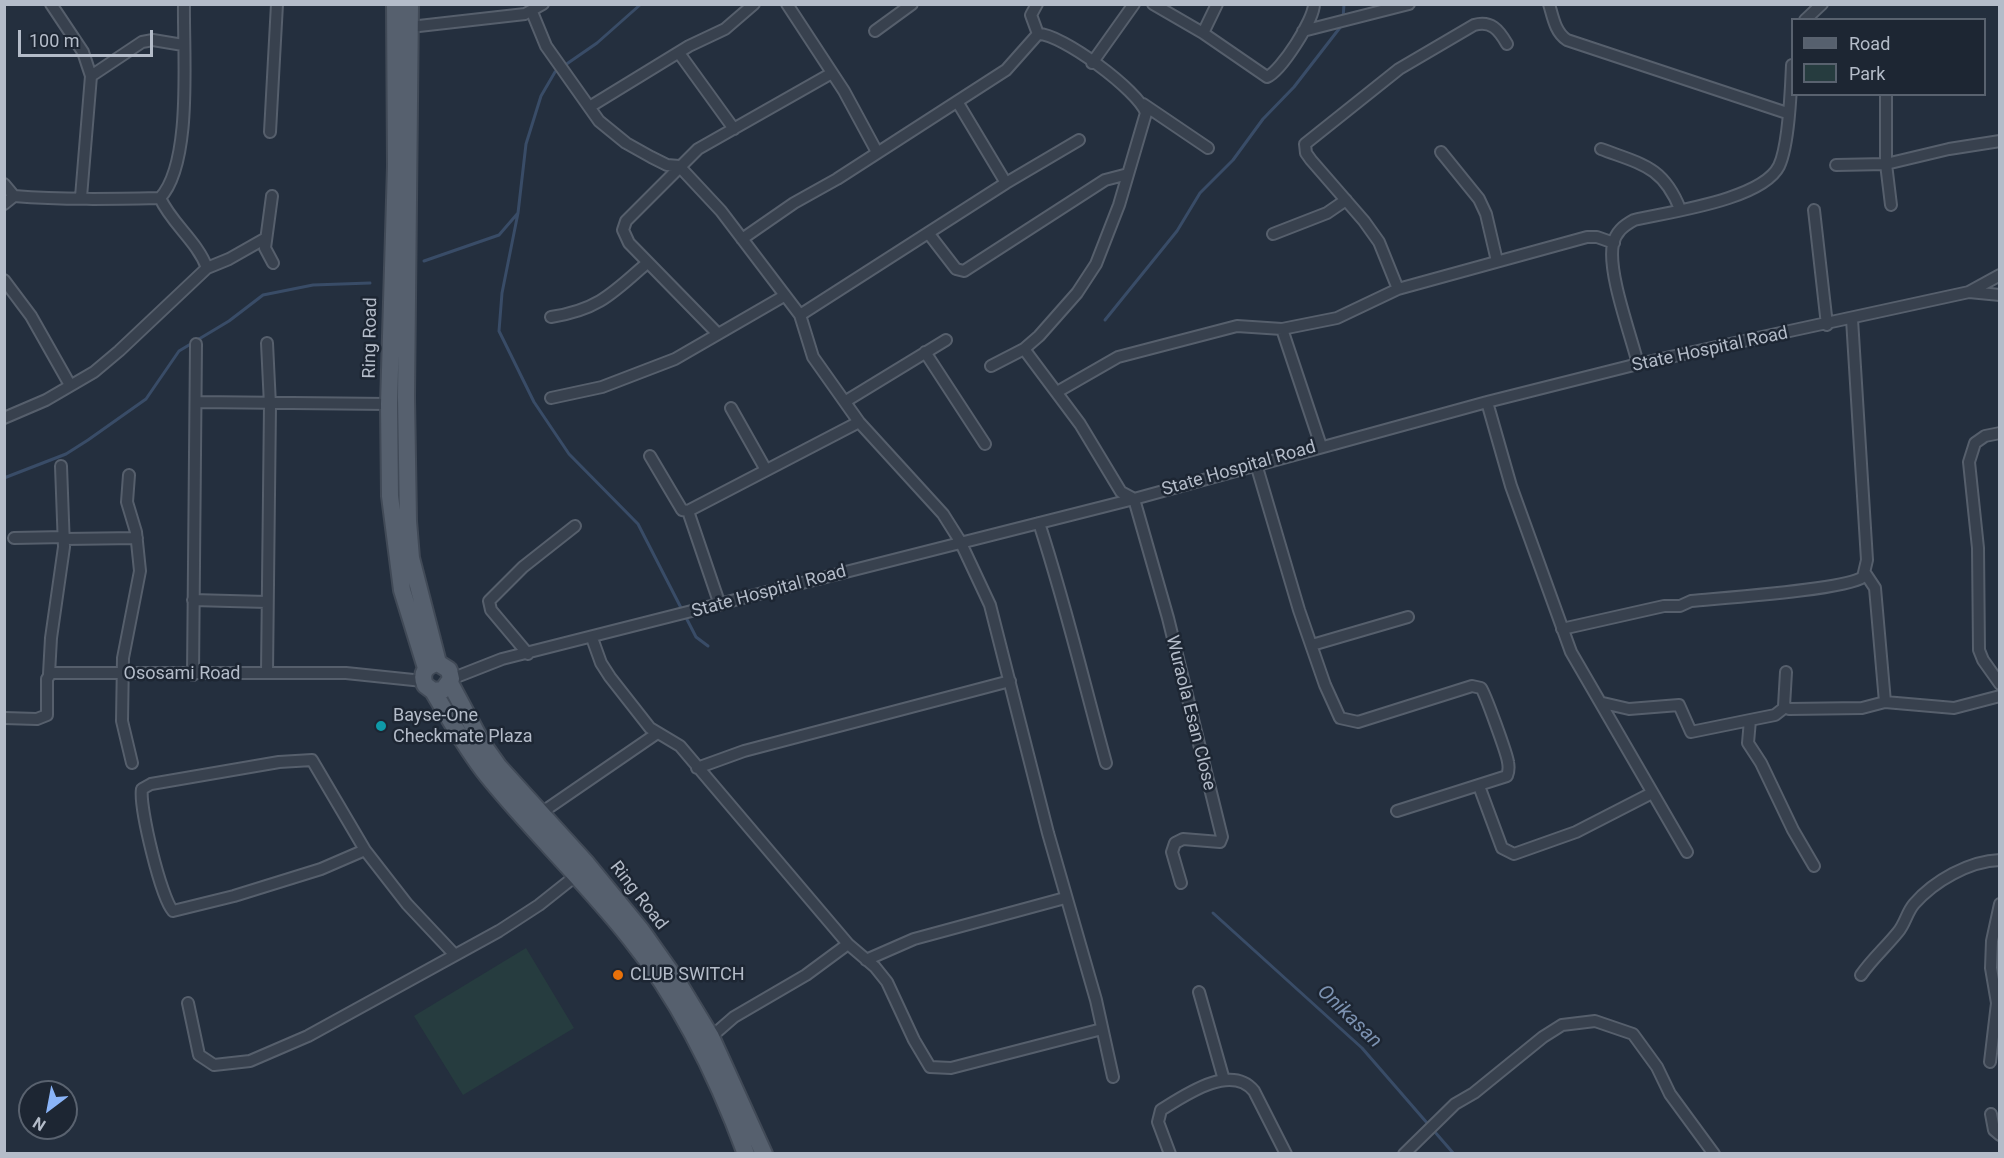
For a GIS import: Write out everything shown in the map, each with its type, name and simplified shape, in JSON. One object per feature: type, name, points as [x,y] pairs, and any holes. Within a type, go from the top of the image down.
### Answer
[{"type":"main road","name":"Ring Road","points":[[395,4],[396,166],[389,404],[390,496],[395,551],[402,590],[471,754],[487,776],[578,874],[632,940],[666,988],[724,1100],[746,1154]]},
{"type":"main road","name":"Ring Road","points":[[410,4],[406,397],[408,522],[411,558],[437,676],[482,743],[641,930],[711,1037],[764,1154]]},
{"type":"street","points":[[51,4],[83,52],[91,76],[81,197]]},
{"type":"street","points":[[160,198],[171,183],[180,153],[184,4]]},
{"type":"street","points":[[270,132],[277,4]]},
{"type":"street","points":[[410,27],[532,12],[543,4]]},
{"type":"street","points":[[591,106],[679,53],[725,29],[754,4]]},
{"type":"street","points":[[787,4],[832,73],[877,152]]},
{"type":"street","points":[[875,31],[912,4]]},
{"type":"street","points":[[1037,4],[1031,15],[1038,34]]},
{"type":"street","points":[[1092,63],[1134,4]]},
{"type":"street","points":[[1153,4],[1203,33],[1268,77],[1287,56],[1303,31],[1312,15],[1314,4]]},
{"type":"street","points":[[1203,33],[1217,4]]},
{"type":"street","points":[[1303,31],[1409,4]]},
{"type":"street","points":[[1549,4],[1556,26],[1561,36],[1567,40],[1788,113]]},
{"type":"street","points":[[1807,18],[1822,4]]},
{"type":"street","points":[[532,12],[555,60],[591,106],[599,122],[626,143],[667,165],[679,166],[742,239],[800,315],[813,357],[859,422],[943,514],[960,541],[990,605],[1065,898],[1088,970],[1113,1077]]},
{"type":"street","points":[[1398,290],[1379,242],[1306,153],[1305,144],[1399,69],[1474,25],[1491,25],[1498,30],[1507,44]]},
{"type":"street","points":[[1038,34],[1053,37],[1092,63],[1133,93],[1143,104],[1208,148]]},
{"type":"street","points":[[742,239],[794,203],[837,179],[958,103],[1012,65],[1038,34]]},
{"type":"street","points":[[91,76],[142,42],[158,40],[183,45]]},
{"type":"street","points":[[679,53],[734,129]]},
{"type":"street","points":[[718,334],[647,263],[624,235],[626,221],[698,149],[832,73]]},
{"type":"street","points":[[1638,364],[1616,279],[1614,243],[1623,226],[1634,220],[1732,196],[1766,180],[1778,167],[1788,113],[1791,77]]},
{"type":"street","points":[[1886,96],[1886,164],[1891,205]]},
{"type":"street","points":[[958,103],[1006,183]]},
{"type":"street","points":[[991,366],[1024,349],[1077,293],[1096,264],[1108,237],[1144,126],[1146,113],[1143,104]]},
{"type":"street","points":[[800,315],[1006,183],[1079,140]]},
{"type":"street","points":[[1836,165],[1886,164],[1949,149],[2000,141]]},
{"type":"street","points":[[1601,149],[1652,168],[1672,190],[1680,209]]},
{"type":"street","points":[[1441,152],[1479,200],[1486,214],[1497,261]]},
{"type":"street","points":[[929,234],[956,269],[964,271],[1105,180],[1128,174]]},
{"type":"street","points":[[4,184],[14,196]]},
{"type":"street","points":[[4,204],[14,196],[66,200],[81,197],[160,198]]},
{"type":"street","points":[[272,196],[265,248],[273,264]]},
{"type":"street","points":[[160,198],[203,258],[207,268]]},
{"type":"street","points":[[1273,234],[1327,213],[1346,200]]},
{"type":"street","points":[[1814,210],[1827,325]]},
{"type":"street","points":[[1057,392],[1118,357],[1237,326],[1282,328],[1337,318],[1398,290],[1587,237],[1597,237],[1614,243]]},
{"type":"street","points":[[4,418],[46,400],[94,372],[207,268],[229,259],[266,238]]},
{"type":"street","points":[[551,317],[571,314],[598,304],[647,263]]},
{"type":"street","points":[[1969,292],[2000,275]]},
{"type":"street","points":[[4,280],[31,316],[70,386]]},
{"type":"street","name":"State Hospital Road","points":[[437,676],[680,616],[960,541],[1134,499],[1320,446],[1638,364],[1827,325],[1969,292],[2000,295]]},
{"type":"street","points":[[551,398],[619,381],[690,353],[784,296]]},
{"type":"street","points":[[1562,629],[1664,606],[1680,606],[1691,601],[1857,582],[1865,573],[1868,560],[1852,319]]},
{"type":"street","points":[[1282,328],[1320,446]]},
{"type":"street","points":[[846,401],[946,340]]},
{"type":"street","points":[[267,343],[270,405],[267,673]]},
{"type":"street","points":[[193,675],[196,344]]},
{"type":"street","points":[[1024,349],[1080,424],[1121,492],[1134,499]]},
{"type":"street","points":[[925,352],[985,444]]},
{"type":"street","points":[[196,402],[270,405],[337,402],[389,404]]},
{"type":"street","points":[[1487,402],[1511,486],[1572,652],[1687,852]]},
{"type":"street","points":[[731,408],[766,470]]},
{"type":"street","points":[[650,456],[682,510],[688,512],[859,422]]},
{"type":"street","points":[[2000,433],[1985,436],[1975,443],[1969,462],[1978,548],[1979,650],[1983,660],[2000,684]]},
{"type":"street","points":[[1256,464],[1334,709],[1346,721],[1358,722],[1472,686],[1482,688],[1508,760],[1509,771],[1503,779],[1397,811]]},
{"type":"street","points":[[4,718],[37,719],[47,715],[51,638],[64,538],[61,466]]},
{"type":"street","points":[[129,475],[127,502],[137,538],[140,571],[125,640],[122,674],[122,721],[132,763]]},
{"type":"street","name":"Wuraola Esan Close","points":[[1134,499],[1168,618],[1222,837],[1220,842],[1183,839],[1175,843],[1172,852],[1181,884]]},
{"type":"street","points":[[688,512],[720,605]]},
{"type":"street","points":[[1039,523],[1063,593],[1106,763]]},
{"type":"street","points":[[528,654],[491,610],[489,601],[523,567],[575,526]]},
{"type":"street","points":[[14,538],[137,538]]},
{"type":"street","points":[[1865,573],[1875,588],[1885,702]]},
{"type":"street","points":[[193,600],[267,602]]},
{"type":"street","points":[[1312,645],[1408,617]]},
{"type":"street","points":[[592,638],[601,663],[610,677],[656,734],[672,739],[680,746],[848,944],[887,982],[914,1040],[930,1067],[951,1068],[1102,1029]]},
{"type":"street","points":[[1784,708],[1786,672]]},
{"type":"street","name":"Ososami Road","points":[[49,674],[346,673],[401,678],[437,676]]},
{"type":"street","points":[[697,768],[744,751],[1010,681]]},
{"type":"street","points":[[1603,703],[1629,709],[1679,705],[1691,732],[1775,715],[1784,708],[1862,708],[1885,702],[1954,708],[2000,696]]},
{"type":"street","points":[[1750,720],[1747,727],[1748,743],[1761,763],[1793,830],[1814,866]]},
{"type":"street","points":[[541,813],[656,734]]},
{"type":"street","points":[[365,850],[321,869],[234,896],[173,910],[167,901],[150,842],[142,803],[142,789],[151,784],[279,762],[312,760],[365,850],[407,904],[454,954]]},
{"type":"street","points":[[1479,786],[1502,849],[1515,854],[1576,832],[1652,792]]},
{"type":"street","points":[[1861,975],[1874,956],[1898,932],[1913,905],[1927,891],[1955,873],[1986,862],[2000,860]]},
{"type":"street","points":[[188,1003],[199,1055],[214,1065],[232,1064],[275,1052],[308,1036],[539,905],[578,874]]},
{"type":"street","points":[[866,960],[914,939],[1065,898]]},
{"type":"street","points":[[1990,1062],[1997,1003],[1991,968],[1992,941],[2000,903]]},
{"type":"street","points":[[711,1037],[734,1017],[806,975],[848,944]]},
{"type":"street","points":[[1199,992],[1224,1080]]},
{"type":"street","points":[[1404,1154],[1455,1104],[1474,1094],[1543,1037],[1562,1025],[1595,1021],[1634,1034],[1658,1067],[1670,1094],[1714,1154]]},
{"type":"street","points":[[1170,1154],[1158,1122],[1161,1110],[1224,1080],[1231,1079],[1249,1084],[1286,1154]]},
{"type":"street","points":[[1991,1114],[1994,1130],[2000,1135]]},
{"type":"green space","points":[[526,948],[574,1028],[463,1095],[414,1016]]},
{"type":"waterway","points":[[424,261],[499,235],[518,213],[526,144],[541,96],[555,72],[597,43],[641,4]]},
{"type":"waterway","points":[[1343,19],[1344,4]]},
{"type":"waterway","points":[[1105,320],[1177,231],[1200,193],[1233,160],[1263,119],[1294,87],[1342,25]]},
{"type":"waterway","points":[[518,213],[502,293],[499,331],[534,402],[569,454],[638,524],[696,637],[708,646]]},
{"type":"waterway","points":[[4,478],[66,454],[88,440],[146,399],[179,351],[229,321],[263,295],[313,285],[370,283]]},
{"type":"waterway","name":"Onikasan","points":[[1213,913],[1362,1048],[1454,1154]]},
{"type":"place","name":"Bayse-One Checkmate Plaza","points":[[381,726]]},
{"type":"place","name":"CLUB SWITCH","points":[[618,975]]}]
